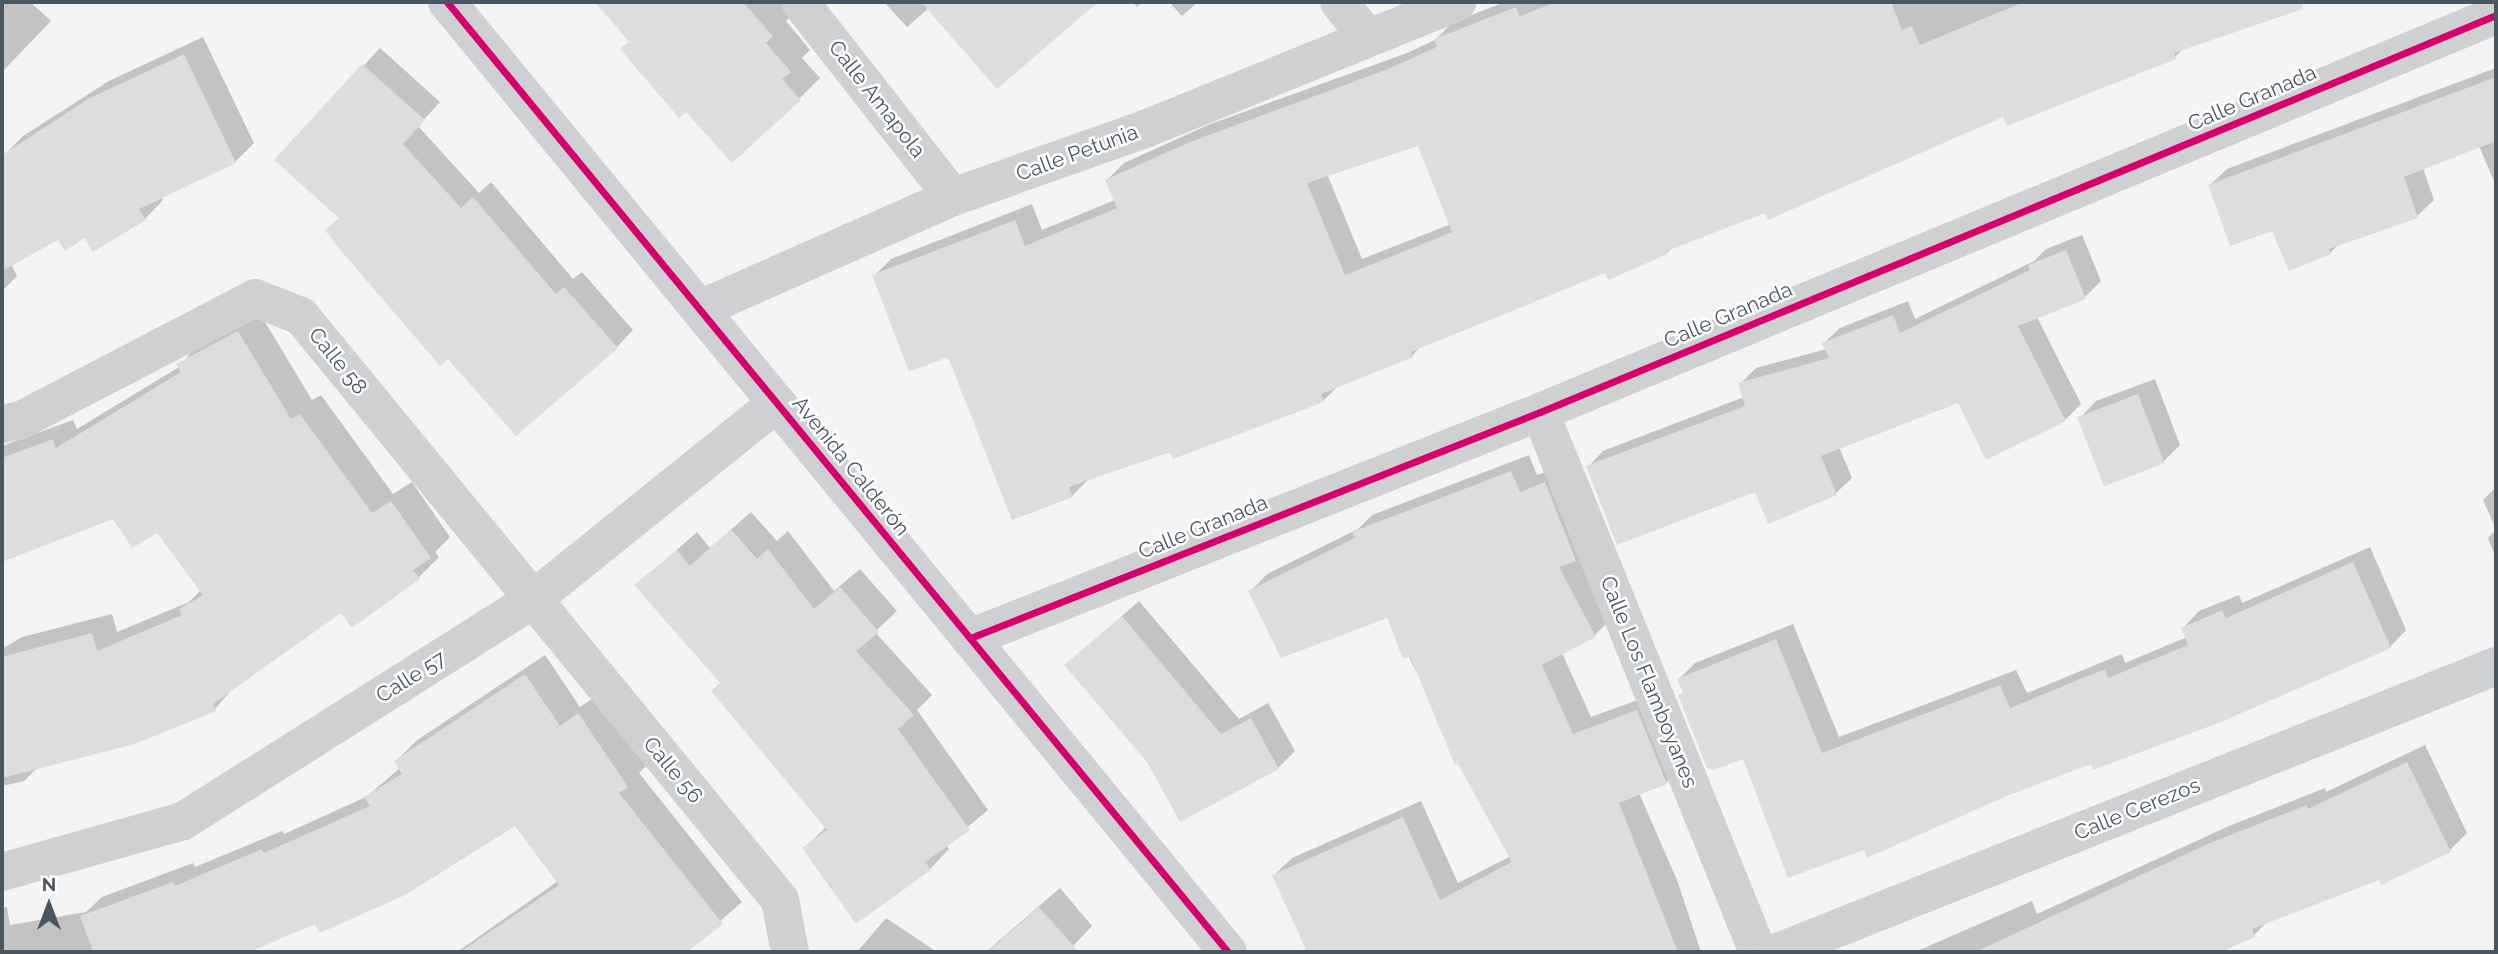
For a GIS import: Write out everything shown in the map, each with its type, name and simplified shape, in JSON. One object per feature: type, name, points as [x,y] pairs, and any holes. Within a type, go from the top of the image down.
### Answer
[{"type":"street","name":"Avenida Calderón","points":[[447,2],[1227,952]]},
{"type":"street","name":"Calle Amapola","points":[[800,2],[953,197]]},
{"type":"street","points":[[1339,2],[1367,37]]},
{"type":"street","name":"Calle Petunia","points":[[700,309],[953,197],[1145,130],[1457,2]]},
{"type":"street","name":"Calle Granada","points":[[970,638],[1540,412],[2496,15]]},
{"type":"street","name":"Calle 58","points":[[2,424],[21,420],[255,298],[301,316],[532,600]]},
{"type":"street","name":"Calle 57","points":[[2,872],[183,821],[532,600],[777,403]]},
{"type":"street","name":"Calle Los Flamboyanes","points":[[1540,412],[1758,952]]},
{"type":"street","name":"Calle 56","points":[[532,600],[780,900],[790,952]]},
{"type":"street","name":"Calle Cerezos","points":[[1778,952],[2496,666]]},
{"type":"building","points":[[595,2],[743,2],[773,36],[766,43],[791,72],[782,79],[801,100],[732,163],[686,112],[679,118],[620,49],[629,42]]},
{"type":"building","points":[[921,2],[1098,2],[997,89]]},
{"type":"building","points":[[1556,2],[1891,2],[1902,30],[1912,26],[1920,45],[2024,2],[2302,2],[2303,9],[2174,53],[2176,59],[2007,126],[2003,117],[1768,220],[1765,213],[1667,251],[1668,254],[1608,280],[1605,273],[1411,352],[1413,357],[1321,394],[1324,402],[1173,459],[1170,452],[1069,487],[1073,497],[1012,520],[948,357],[909,372],[872,275],[1015,220],[1025,246],[1117,208],[1105,180],[1190,142],[1388,69],[1437,47],[1434,39],[1516,7],[1520,16]],"holes":[[[1418,146],[1452,232],[1345,275],[1307,183]]]},
{"type":"building","points":[[184,54],[236,163],[139,209],[146,220],[93,252],[84,238],[65,251],[58,240],[2,271],[2,155],[88,99]]},
{"type":"building","points":[[362,64],[425,120],[403,144],[461,208],[473,197],[556,294],[564,287],[618,348],[516,436],[448,359],[440,366],[325,230],[339,218],[274,160]]},
{"type":"building","points":[[2496,77],[2496,141],[2404,177],[2418,218],[2329,249],[2331,254],[2289,271],[2272,231],[2230,246],[2208,185]]},
{"type":"building","points":[[2066,250],[2086,299],[2018,326],[2066,421],[1986,460],[1958,403],[1821,456],[1837,495],[1768,524],[1755,492],[1617,545],[1586,466],[1745,406],[1738,383],[1829,358],[1822,343],[1893,315],[1900,333],[2030,270],[2028,265]]},
{"type":"building","points":[[238,331],[291,419],[300,414],[372,513],[391,501],[431,558],[413,570],[420,579],[352,628],[341,613],[213,704],[216,711],[135,744],[2,778],[2,657],[92,633],[97,651],[182,615],[179,609],[203,595],[157,533],[132,548],[113,519],[2,562],[2,458],[53,439],[56,448],[181,372],[176,364]]},
{"type":"building","points":[[2138,394],[2165,463],[2104,486],[2077,417]]},
{"type":"building","points":[[1511,471],[1520,492],[1545,482],[1576,561],[1559,567],[1596,637],[1542,665],[1573,734],[1637,710],[1667,784],[1619,803],[1678,952],[1307,952],[1272,875],[1403,817],[1440,900],[1512,862],[1458,764],[1455,765],[1410,656],[1403,659],[1387,618],[1281,658],[1248,591],[1355,538],[1352,532]]},
{"type":"building","points":[[731,529],[757,559],[768,549],[814,609],[840,587],[879,632],[856,651],[914,715],[898,729],[970,830],[925,862],[931,870],[856,924],[802,848],[827,830],[711,691],[720,683],[634,585],[677,550],[690,566]]},
{"type":"building","points":[[2353,562],[2391,648],[2221,722],[2093,770],[2091,764],[2009,795],[1867,858],[1864,850],[1788,878],[1743,759],[1714,770],[1707,768],[1678,695],[1683,693],[1677,679],[1776,639],[1822,753],[2000,685],[2010,708],[2105,669],[2108,678],[2188,645],[2181,628],[2222,610],[2226,618]]},
{"type":"building","points":[[1122,616],[1221,734],[1251,718],[1279,769],[1180,822],[1147,762],[1064,665]]},
{"type":"building","points":[[525,674],[560,726],[578,713],[628,787],[619,793],[723,924],[687,952],[460,952],[559,885],[515,826],[405,895],[320,933],[315,924],[249,952],[93,952],[80,916],[173,882],[175,886],[262,849],[264,853],[370,806],[364,797],[402,774],[394,761]]},
{"type":"building","points":[[2407,762],[2451,852],[2381,885],[2379,880],[2252,929],[2255,937],[2221,952],[1975,952],[2210,843],[2307,805],[2308,809]]},
{"type":"building","points":[[1039,907],[1079,952],[987,952]]},
{"type":"cycle path","points":[[447,2],[1228,952]]},
{"type":"cycle path","points":[[970,638],[1540,412],[2496,15]]}]
